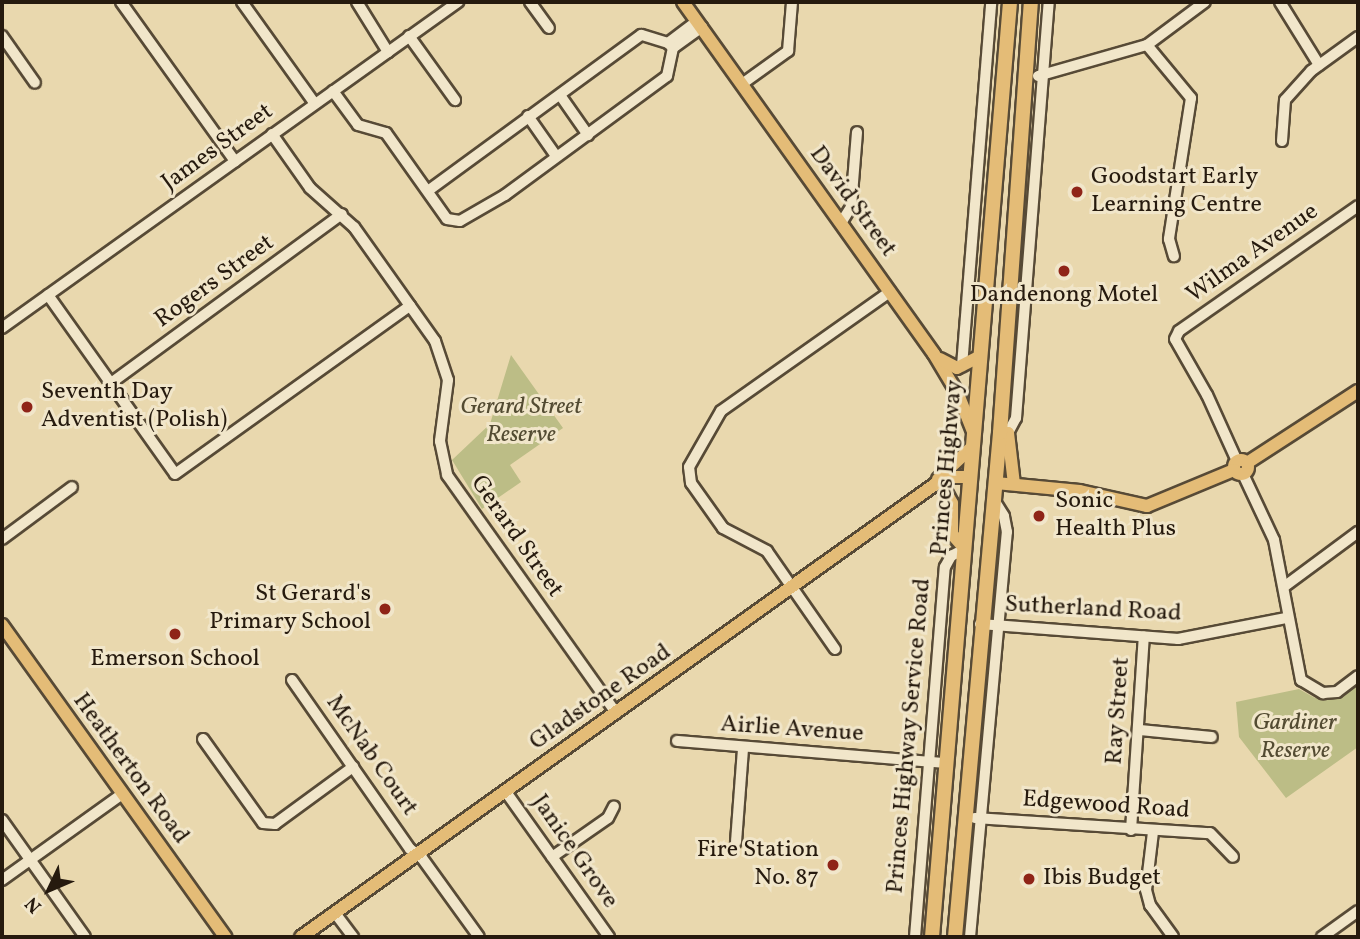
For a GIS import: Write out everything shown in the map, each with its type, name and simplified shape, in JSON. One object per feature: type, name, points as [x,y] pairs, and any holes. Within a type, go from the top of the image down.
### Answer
[{"type":"highway","name":"Princes Highway","points":[[932,937],[1010,2]]},
{"type":"highway","name":"Princes Highway","points":[[955,937],[981,624],[1004,433],[1011,243],[1031,2]]},
{"type":"highway","points":[[970,481],[996,483]]},
{"type":"main road","name":"David Street","points":[[683,2],[934,354],[958,394],[973,440]]},
{"type":"main road","points":[[934,354],[949,366],[962,366],[980,350]]},
{"type":"main road","points":[[996,483],[1080,491],[1147,506],[1240,467],[1358,391]]},
{"type":"main road","points":[[1004,433],[1014,484]]},
{"type":"main road","points":[[965,549],[952,534],[952,502],[935,490],[973,440]]},
{"type":"main road","name":"Gladstone Road","points":[[301,937],[792,587],[935,490],[970,481]]},
{"type":"main road","name":"Heatherton Road","points":[[2,625],[225,937]]},
{"type":"street","points":[[121,2],[235,161]]},
{"type":"street","points":[[242,2],[315,104]]},
{"type":"street","points":[[358,2],[388,52]]},
{"type":"street","name":"James Street","points":[[2,328],[458,2]]},
{"type":"street","points":[[530,2],[549,28]]},
{"type":"street","points":[[742,84],[788,51],[792,2]]},
{"type":"street","points":[[962,366],[992,2]]},
{"type":"street","points":[[1004,433],[1016,418],[1049,2]]},
{"type":"street","points":[[1025,75],[1041,77],[1147,45],[1205,2]]},
{"type":"street","points":[[1280,2],[1319,65]]},
{"type":"street","points":[[670,45],[700,24]]},
{"type":"street","points":[[429,190],[640,35],[670,45]]},
{"type":"street","points":[[2,36],[35,83]]},
{"type":"street","points":[[409,36],[455,100]]},
{"type":"street","points":[[1282,141],[1285,100],[1319,65],[1358,37]]},
{"type":"street","points":[[333,91],[358,125],[386,133],[447,219],[460,221],[588,135],[669,74],[670,45]]},
{"type":"street","points":[[1147,45],[1191,98],[1169,239],[1174,256]]},
{"type":"street","points":[[560,95],[588,135]]},
{"type":"street","points":[[528,116],[556,156]]},
{"type":"street","points":[[841,223],[851,207],[857,132]]},
{"type":"street","name":"Gerard Street","points":[[272,134],[310,188],[342,214],[435,341],[446,368],[448,393],[439,441],[447,475],[616,713]]},
{"type":"street","name":"Wilma Avenue","points":[[1240,467],[1207,395],[1175,339],[1187,325],[1358,206]]},
{"type":"street","name":"Rogers Street","points":[[111,383],[342,214]]},
{"type":"street","points":[[1011,243],[1028,258]]},
{"type":"street","points":[[835,649],[767,551],[723,528],[691,483],[689,467],[721,411],[890,292]]},
{"type":"street","points":[[48,295],[175,474],[410,306]]},
{"type":"street","points":[[967,307],[980,350]]},
{"type":"street","points":[[1240,467],[1273,540],[1285,586],[1286,618],[1301,680],[1323,693],[1337,692],[1358,676]]},
{"type":"street","points":[[2,539],[72,487]]},
{"type":"street","name":"Princes Highway","points":[[970,937],[1007,528],[994,500]]},
{"type":"street","points":[[1285,586],[1358,532]]},
{"type":"street","name":"Princes Highway Service Road","points":[[915,937],[945,567],[951,556],[965,549]]},
{"type":"street","name":"Sutherland Road","points":[[981,624],[1187,638],[1286,618]]},
{"type":"street","name":"Ray Street","points":[[1131,830],[1140,730],[1144,636]]},
{"type":"street","name":"McNab Court","points":[[292,680],[479,937]]},
{"type":"street","points":[[1140,730],[1212,737]]},
{"type":"street","points":[[203,739],[263,823],[275,824],[353,767]]},
{"type":"street","name":"Airlie Avenue","points":[[677,741],[947,764]]},
{"type":"street","points":[[736,842],[743,748]]},
{"type":"street","name":"Janice Grove","points":[[506,792],[609,937]]},
{"type":"street","points":[[2,880],[122,794]]},
{"type":"street","points":[[552,857],[608,818],[614,806]]},
{"type":"street","name":"Edgewood Road","points":[[965,817],[1153,832],[1210,832],[1233,857]]},
{"type":"street","points":[[2,820],[85,937]]},
{"type":"street","points":[[1153,832],[1146,890],[1150,905],[1173,937]]},
{"type":"street","points":[[958,892],[973,907]]},
{"type":"street","points":[[1322,937],[1358,911]]},
{"type":"street","points":[[335,913],[353,937]]},
{"type":"green space","name":"Gerard Street Reserve","points":[[511,355],[563,428],[510,465],[521,482],[482,509],[452,460],[490,424]]},
{"type":"green space","name":"Gardiner Reserve","points":[[1358,682],[1358,747],[1286,798],[1239,737],[1236,702],[1299,689],[1315,698],[1335,696]]},
{"type":"place","name":"Goodstart Early Learning Centre","points":[[1077,192]]},
{"type":"place","name":"Dandenong Motel","points":[[1064,271]]},
{"type":"place","name":"Seventh Day Adventist (Polish)","points":[[27,407]]},
{"type":"place","name":"Sonic Health Plus","points":[[1039,516]]},
{"type":"place","name":"St Gerard's Primary School","points":[[385,609]]},
{"type":"place","name":"Emerson School","points":[[175,634]]},
{"type":"place","name":"Fire Station No. 87","points":[[833,865]]},
{"type":"place","name":"Ibis Budget","points":[[1029,879]]}]
